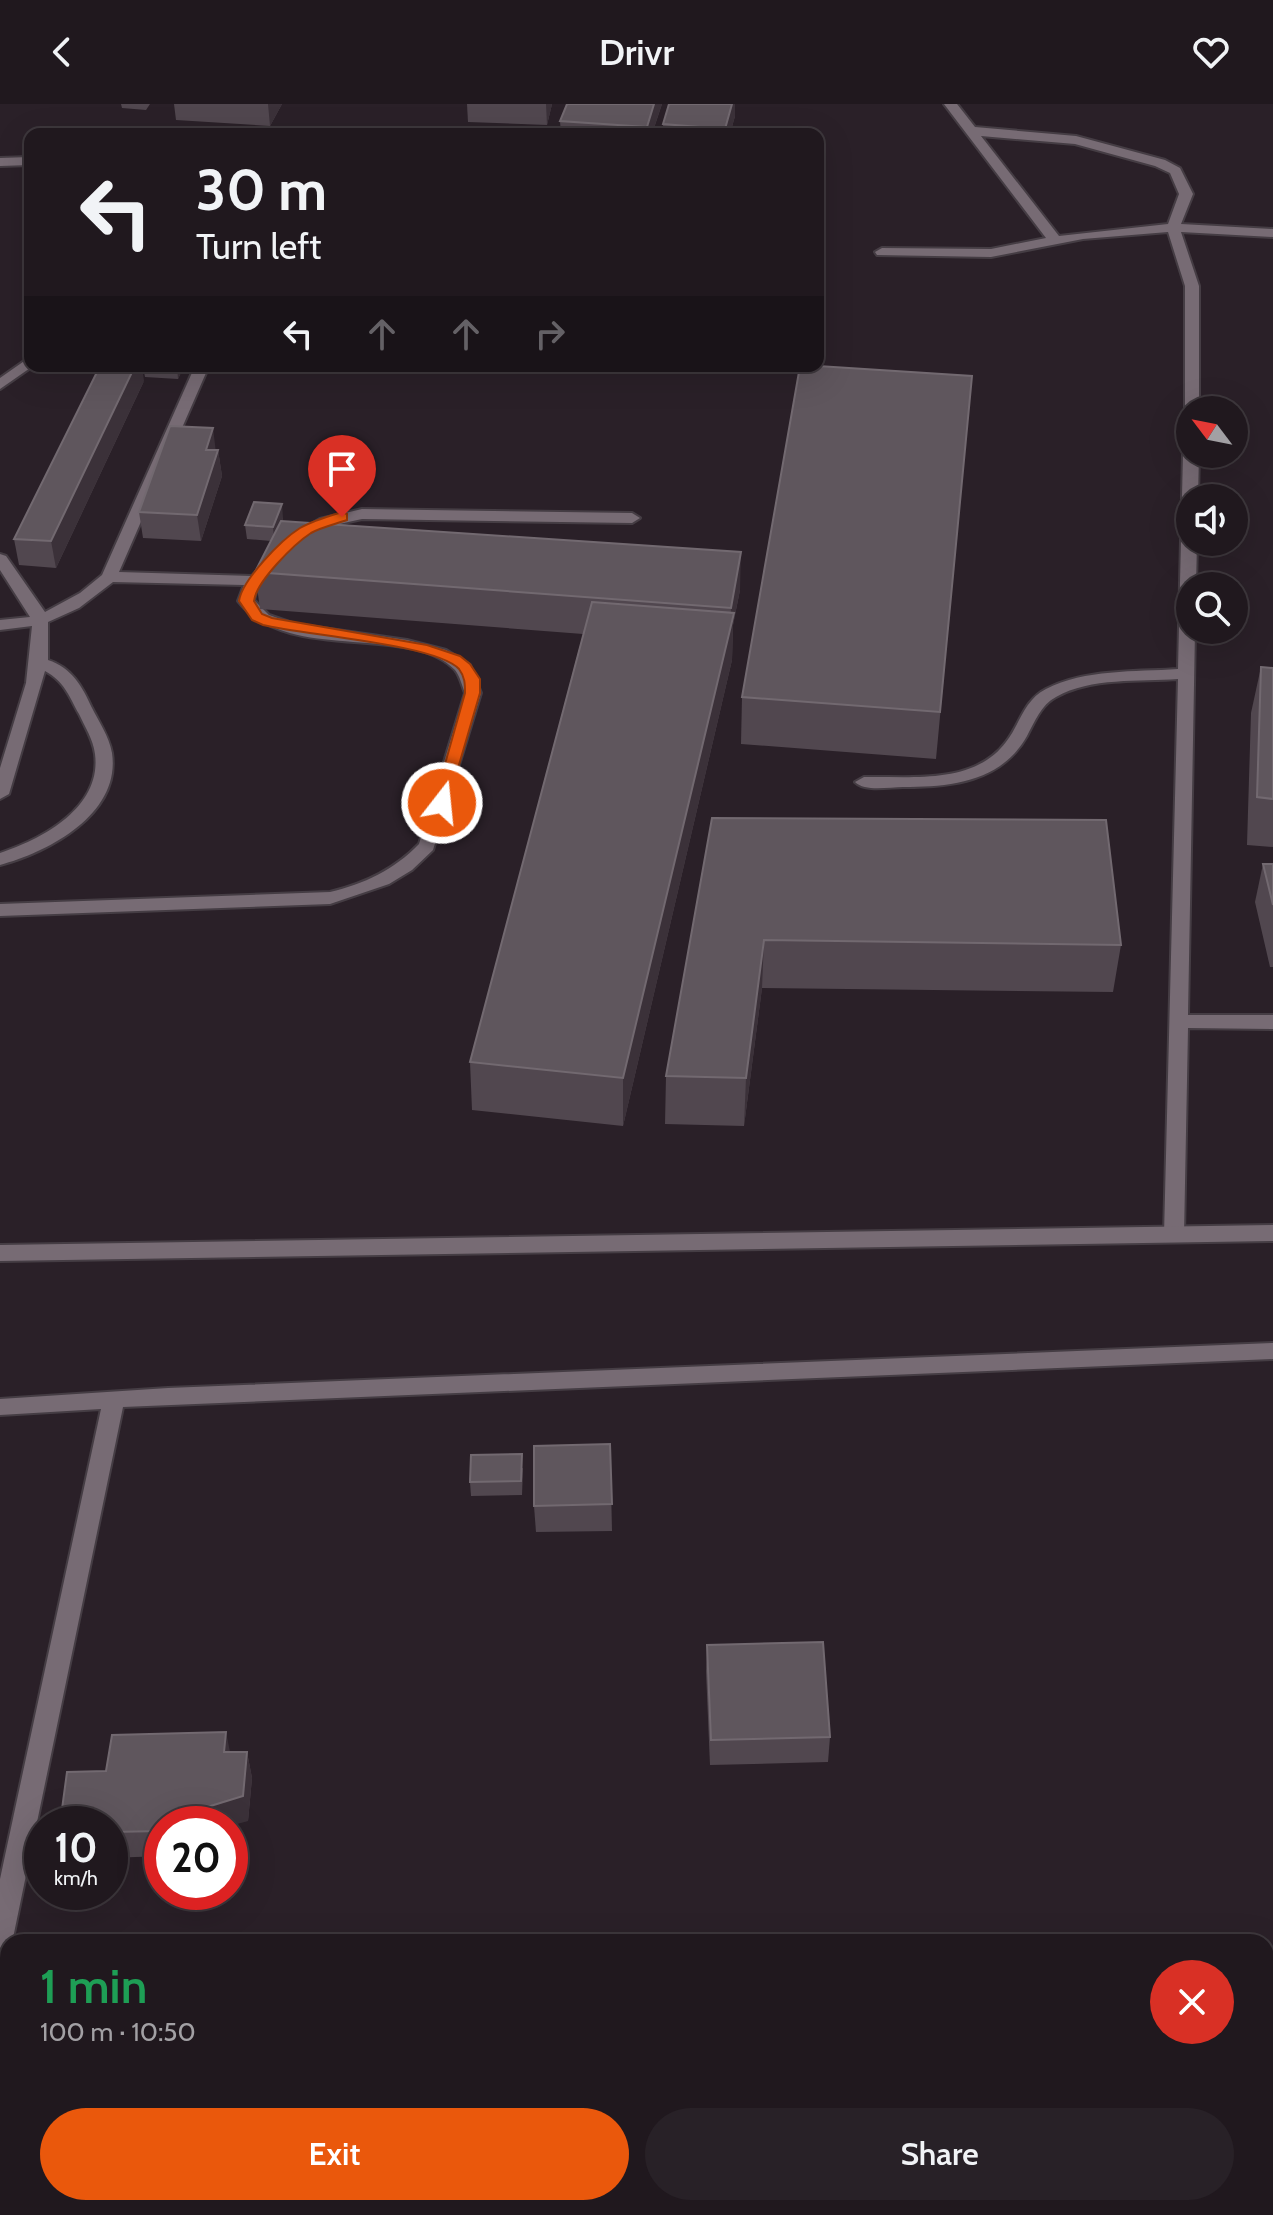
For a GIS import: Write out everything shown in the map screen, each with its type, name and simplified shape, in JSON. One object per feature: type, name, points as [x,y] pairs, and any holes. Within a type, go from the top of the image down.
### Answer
[{"type":"street","points":[[950,104],[1055,240]]},
{"type":"street","points":[[971,131],[1076,140],[1168,166],[1180,177],[1186,194],[1173,228],[1192,286],[1192,396]]},
{"type":"street","points":[[0,162],[24,161]]},
{"type":"street","points":[[882,252],[991,253],[1112,231],[1173,228],[1273,233]]},
{"type":"street","points":[[0,385],[24,366]]},
{"type":"street","points":[[0,625],[40,619],[71,607],[94,593],[109,577],[199,372]]},
{"type":"street","points":[[1174,1235],[1191,468]]},
{"type":"street","points":[[0,910],[330,898],[378,885],[414,860],[427,846],[473,693],[473,679],[455,659],[427,649],[269,622],[257,617],[246,601],[248,591],[308,529],[342,517],[381,513],[632,518]]},
{"type":"street","points":[[0,559],[40,619],[39,663],[0,794]]},
{"type":"street","points":[[109,577],[255,581]]},
{"type":"street","points":[[0,859],[20,854],[67,827],[96,794],[103,776],[101,743],[71,680],[52,666],[39,663]]},
{"type":"street","points":[[864,782],[959,778],[982,771],[1000,761],[1013,745],[1030,712],[1052,692],[1085,683],[1186,673]]},
{"type":"street","points":[[1179,1021],[1273,1022]]},
{"type":"street","points":[[0,1253],[1273,1233]]},
{"type":"street","points":[[0,1407],[1273,1351]]},
{"type":"street","points":[[1,1934],[114,1400]]},
{"type":"building","points":[[567,104],[654,104],[647,127],[560,121]]},
{"type":"building","points":[[669,104],[732,104],[725,128],[663,124]]},
{"type":"building","points":[[824,366],[972,376],[940,712],[742,697],[799,372],[824,372]]},
{"type":"building","points":[[97,372],[132,372],[51,541],[14,539]]},
{"type":"building","points":[[170,426],[213,428],[206,450],[218,450],[197,515],[139,512]]},
{"type":"building","points":[[254,502],[282,504],[273,527],[245,525]]},
{"type":"building","points":[[281,521],[741,552],[731,608],[255,572]]},
{"type":"building","points":[[592,602],[734,613],[623,1078],[470,1062]]},
{"type":"building","points":[[1261,667],[1273,668],[1273,799],[1257,797]]},
{"type":"building","points":[[712,818],[1106,820],[1121,945],[764,940],[746,1078],[666,1076]]},
{"type":"building","points":[[1263,864],[1273,864],[1273,905]]},
{"type":"building","points":[[610,1444],[612,1504],[534,1506],[534,1446]]},
{"type":"building","points":[[522,1454],[521,1481],[470,1482],[471,1455]]},
{"type":"building","points":[[823,1642],[830,1737],[711,1740],[707,1645]]},
{"type":"building","points":[[226,1732],[224,1752],[247,1752],[243,1796],[210,1806],[144,1806],[144,1831],[128,1832],[128,1806],[62,1806],[67,1772],[106,1771],[112,1735]]},
{"type":"route","points":[[342,517],[308,529],[294,539],[255,581],[246,601],[257,617],[269,622],[427,649],[455,659],[465,667],[473,679],[473,693],[442,803]]}]
